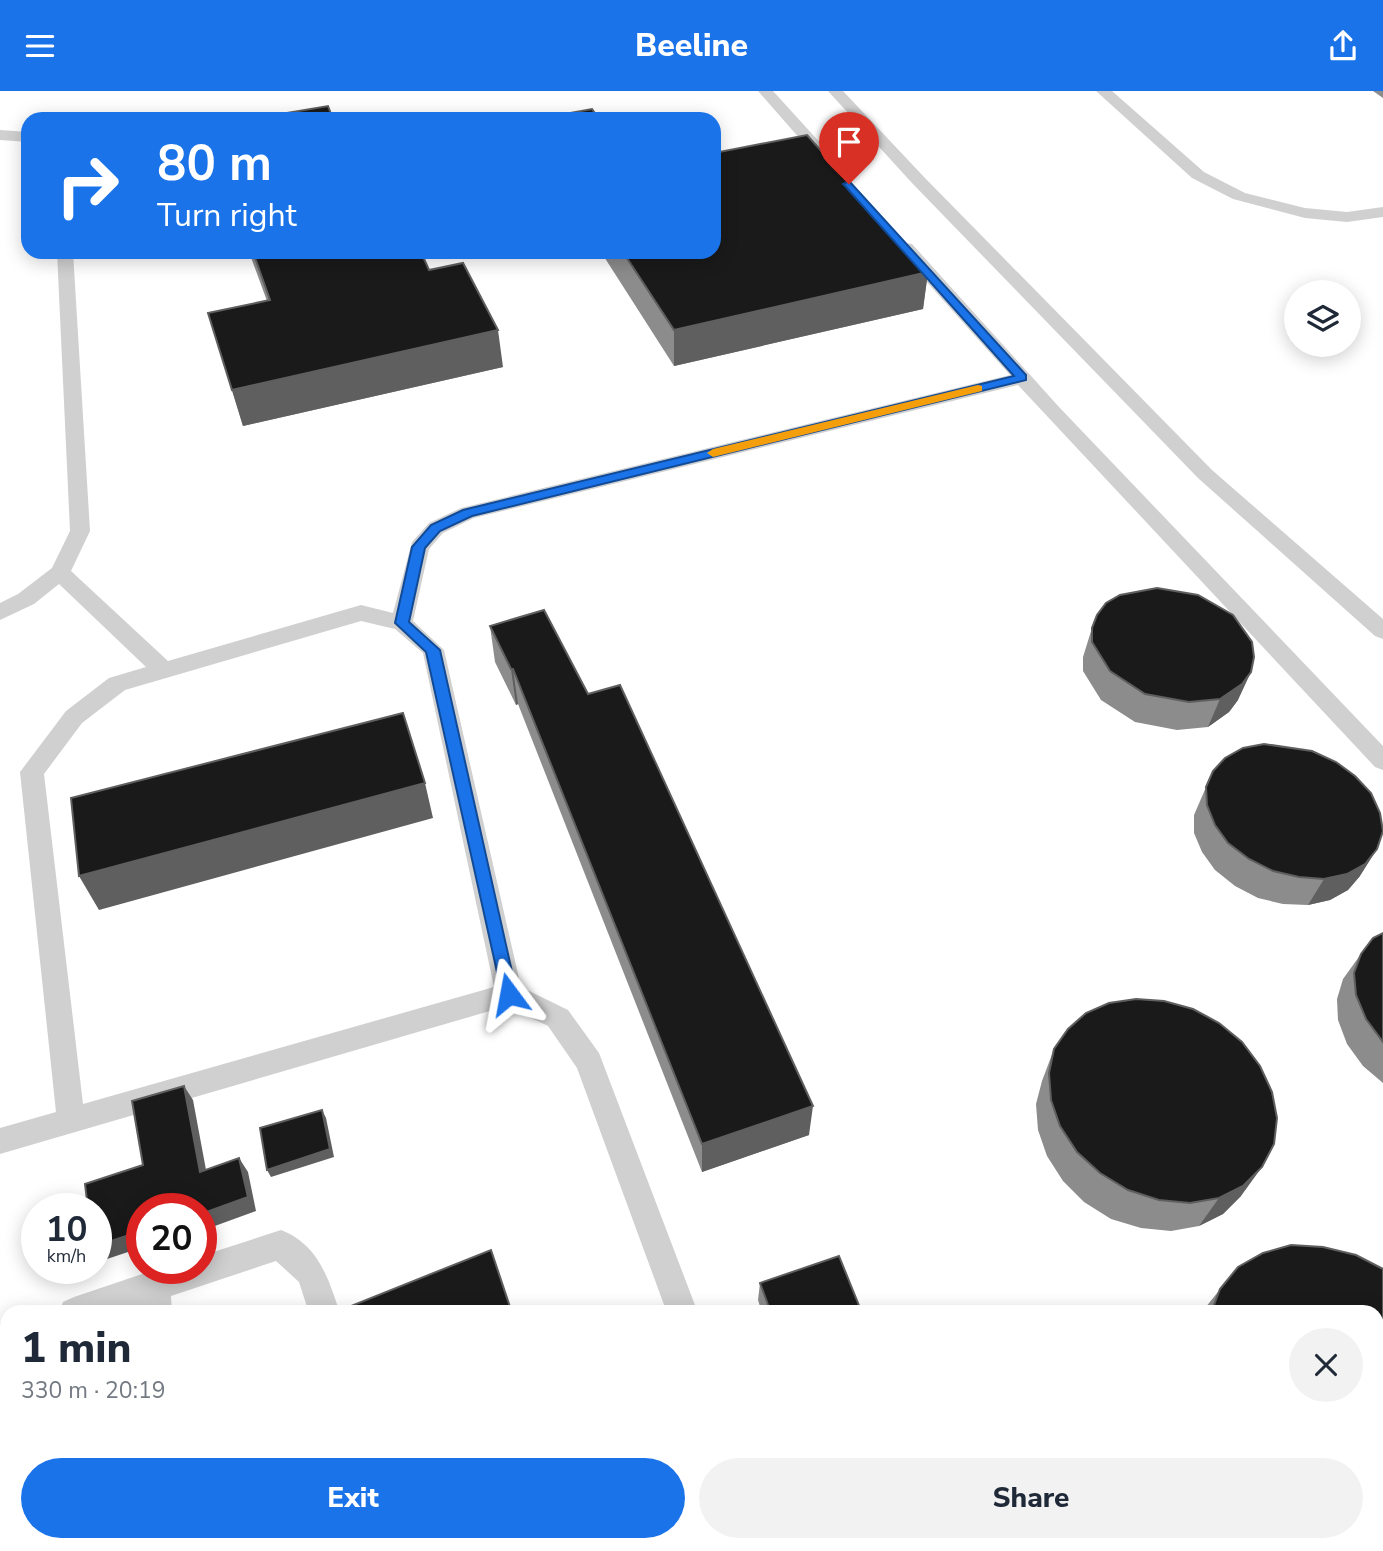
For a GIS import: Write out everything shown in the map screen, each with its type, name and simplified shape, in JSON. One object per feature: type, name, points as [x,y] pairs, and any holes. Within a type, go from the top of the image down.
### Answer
[{"type":"lane","points":[[765,91],[840,174]]},
{"type":"lane","points":[[835,91],[1205,474],[1383,631]]},
{"type":"lane","points":[[1103,91],[1198,175],[1239,196],[1305,213],[1347,217],[1383,212]]},
{"type":"lane","points":[[0,135],[21,136]]},
{"type":"lane","points":[[894,235],[1022,378],[1383,761]]},
{"type":"lane","points":[[0,612],[26,599],[60,572],[80,531],[65,259]]},
{"type":"lane","points":[[402,623],[419,547],[436,528],[468,513],[1022,378]]},
{"type":"lane","points":[[60,572],[163,670]]},
{"type":"lane","points":[[71,1120],[32,772],[74,717],[117,684],[361,613],[402,623],[433,650],[509,994]]},
{"type":"lane","points":[[0,1141],[509,994],[558,1019],[589,1062],[680,1305]]},
{"type":"lane","points":[[121,1305],[156,1299],[281,1245],[311,1273],[322,1305]]},
{"type":"building","points":[[328,106],[330,112],[292,112]]},
{"type":"building","points":[[807,135],[928,272],[674,330],[628,259],[721,259],[721,152]]},
{"type":"building","points":[[255,259],[424,259],[429,270],[463,263],[498,330],[232,390],[208,313],[270,300]]},
{"type":"building","points":[[1157,588],[1198,595],[1233,615],[1252,642],[1254,657],[1251,672],[1242,684],[1220,699],[1189,702],[1145,694],[1110,671],[1092,642],[1092,628],[1097,615],[1106,603],[1120,595]]},
{"type":"building","points":[[544,610],[588,694],[620,685],[813,1106],[702,1144],[513,669],[490,626]]},
{"type":"building","points":[[403,713],[425,783],[79,876],[71,798]]},
{"type":"building","points":[[1264,744],[1312,751],[1336,762],[1355,776],[1371,793],[1380,813],[1383,831],[1377,849],[1365,864],[1347,874],[1324,879],[1299,877],[1273,871],[1249,859],[1228,843],[1215,825],[1207,805],[1206,787],[1213,771],[1225,758],[1243,748]]},
{"type":"building","points":[[1383,933],[1383,1042],[1366,1019],[1356,995],[1354,973],[1361,954],[1373,938]]},
{"type":"building","points":[[1136,999],[1164,1001],[1193,1009],[1219,1023],[1242,1042],[1260,1066],[1272,1092],[1277,1118],[1274,1144],[1262,1167],[1243,1186],[1219,1198],[1190,1203],[1159,1200],[1128,1190],[1100,1173],[1077,1152],[1060,1126],[1051,1100],[1049,1073],[1054,1049],[1068,1029],[1086,1013],[1109,1003]]},
{"type":"building","points":[[184,1086],[200,1172],[239,1158],[248,1197],[217,1208],[217,1193],[126,1193],[126,1236],[112,1241],[112,1193],[86,1193],[85,1184],[143,1165],[132,1101]]},
{"type":"building","points":[[322,1110],[330,1149],[267,1170],[260,1128]]},
{"type":"building","points":[[1291,1245],[1323,1247],[1356,1255],[1383,1269],[1383,1305],[1214,1305],[1220,1289],[1238,1267],[1263,1253]]},
{"type":"building","points":[[491,1250],[509,1305],[354,1305]]},
{"type":"building","points":[[839,1256],[859,1305],[768,1305],[760,1283]]},
{"type":"slow traffic","points":[[713,453],[978,388]]},
{"type":"route","points":[[509,994],[433,650],[402,623],[419,547],[436,528],[468,513],[1022,378],[849,184]]}]
